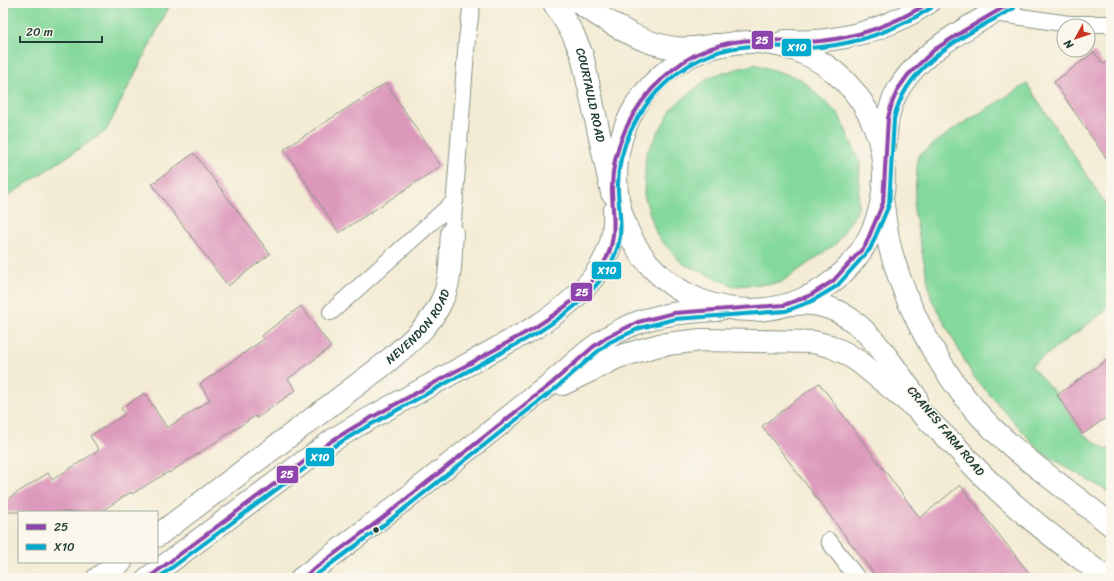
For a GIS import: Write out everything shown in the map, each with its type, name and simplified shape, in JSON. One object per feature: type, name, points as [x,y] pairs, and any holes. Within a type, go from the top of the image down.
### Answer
[{"type":"main road","name":"COURTAULD ROAD","points":[[554,3],[573,34],[582,55],[612,193]]},
{"type":"main road","points":[[579,3],[638,37],[662,46],[690,49],[760,40],[802,42],[830,40],[854,36],[890,24],[907,16],[928,3]]},
{"type":"main road","points":[[1003,8],[942,45],[916,66],[898,89],[890,108],[886,135],[883,203],[886,231],[892,258],[923,331],[955,384],[989,425],[1028,459],[1111,525]]},
{"type":"main road","points":[[760,40],[785,45],[811,56],[834,72],[854,90],[868,111],[879,133],[885,161]]},
{"type":"main road","points":[[148,578],[333,440],[534,328],[569,303],[587,286],[600,270],[612,244],[614,231],[612,193],[613,167],[619,143],[631,118],[664,76],[684,60],[700,51],[716,45]]},
{"type":"main road","points":[[612,193],[616,214],[623,232],[644,261],[673,287],[701,303],[737,309]]},
{"type":"main road","points":[[302,578],[381,518],[593,347],[623,329],[638,322],[674,313],[784,305],[809,296],[833,281],[865,246],[883,203]]},
{"type":"main road","name":"NEVENDON ROAD","points":[[158,535],[382,366],[412,340],[433,317],[443,300],[448,281],[452,233]]},
{"type":"main road","name":"CRANES FARM ROAD","points":[[784,305],[804,303],[832,308],[848,316],[860,326],[873,339],[923,405],[964,455],[1005,498],[1106,578]]},
{"type":"main road","points":[[523,405],[618,357],[659,345],[700,340],[813,342],[835,348],[859,362],[918,410],[964,455]]},
{"type":"main road","points":[[98,578],[120,563]]},
{"type":"lane","name":"NEVENDON ROAD","points":[[452,233],[467,39],[472,3]]},
{"type":"lane","points":[[1003,8],[1069,24],[1111,24]]},
{"type":"lane","points":[[331,312],[454,202]]},
{"type":"lane","points":[[829,541],[857,578]]},
{"type":"green space","points":[[3,3],[171,3],[106,131],[3,199]]},
{"type":"green space","points":[[755,64],[801,79],[839,115],[860,163],[858,210],[836,244],[780,283],[734,286],[683,264],[657,236],[644,195],[646,154],[672,108],[709,77]]},
{"type":"green space","points":[[1027,84],[1111,212],[1111,307],[1031,366],[1057,395],[1083,434],[1107,450],[1111,447],[1111,493],[1042,453],[973,376],[931,298],[914,210],[918,156],[954,129]]},
{"type":"building","points":[[1096,55],[1103,64],[1111,61],[1111,165],[1054,82],[1086,58],[1096,58]]},
{"type":"building","points":[[386,83],[441,166],[339,233],[284,149]]},
{"type":"building","points":[[194,153],[270,254],[228,286],[152,184]]},
{"type":"building","points":[[301,306],[331,347],[288,379],[296,390],[257,418],[255,416],[169,473],[168,472],[132,494],[131,492],[102,511],[3,512],[3,502],[48,473],[52,480],[99,450],[90,436],[125,414],[121,408],[145,393],[167,428],[210,400],[200,384],[264,339],[261,336]]},
{"type":"building","points":[[1111,357],[1111,414],[1083,434],[1057,395]]},
{"type":"building","points":[[819,383],[920,518],[960,485],[1033,578],[877,578],[762,426]]},
{"type":"transit line","name":"25","points":[[148,578],[333,440],[534,328],[576,298],[594,279],[610,249],[614,225],[612,192],[615,160],[626,129],[642,101],[653,88],[675,68],[686,60],[710,48],[722,44],[749,40],[814,42],[863,33],[890,23],[928,3]]},
{"type":"transit line","name":"25","points":[[302,578],[381,519],[552,383],[593,347],[607,337],[638,322],[674,313],[784,305],[809,296],[833,281],[865,246],[883,203],[888,118],[898,89],[908,75],[934,50],[1011,3]]},
{"type":"transit line","name":"X10","points":[[158,578],[336,445],[537,333],[562,316],[585,297],[605,274],[618,246],[620,226],[618,176],[625,145],[638,117],[647,103],[669,80],[679,72],[701,58],[725,50],[750,46],[814,48],[850,42],[892,29],[931,8]]},
{"type":"transit line","name":"X10","points":[[312,578],[385,524],[556,388],[610,342],[640,328],[675,319],[786,311],[812,301],[837,286],[870,249],[889,205],[894,119],[901,99],[911,81],[941,52],[978,28],[1014,8]]}]
